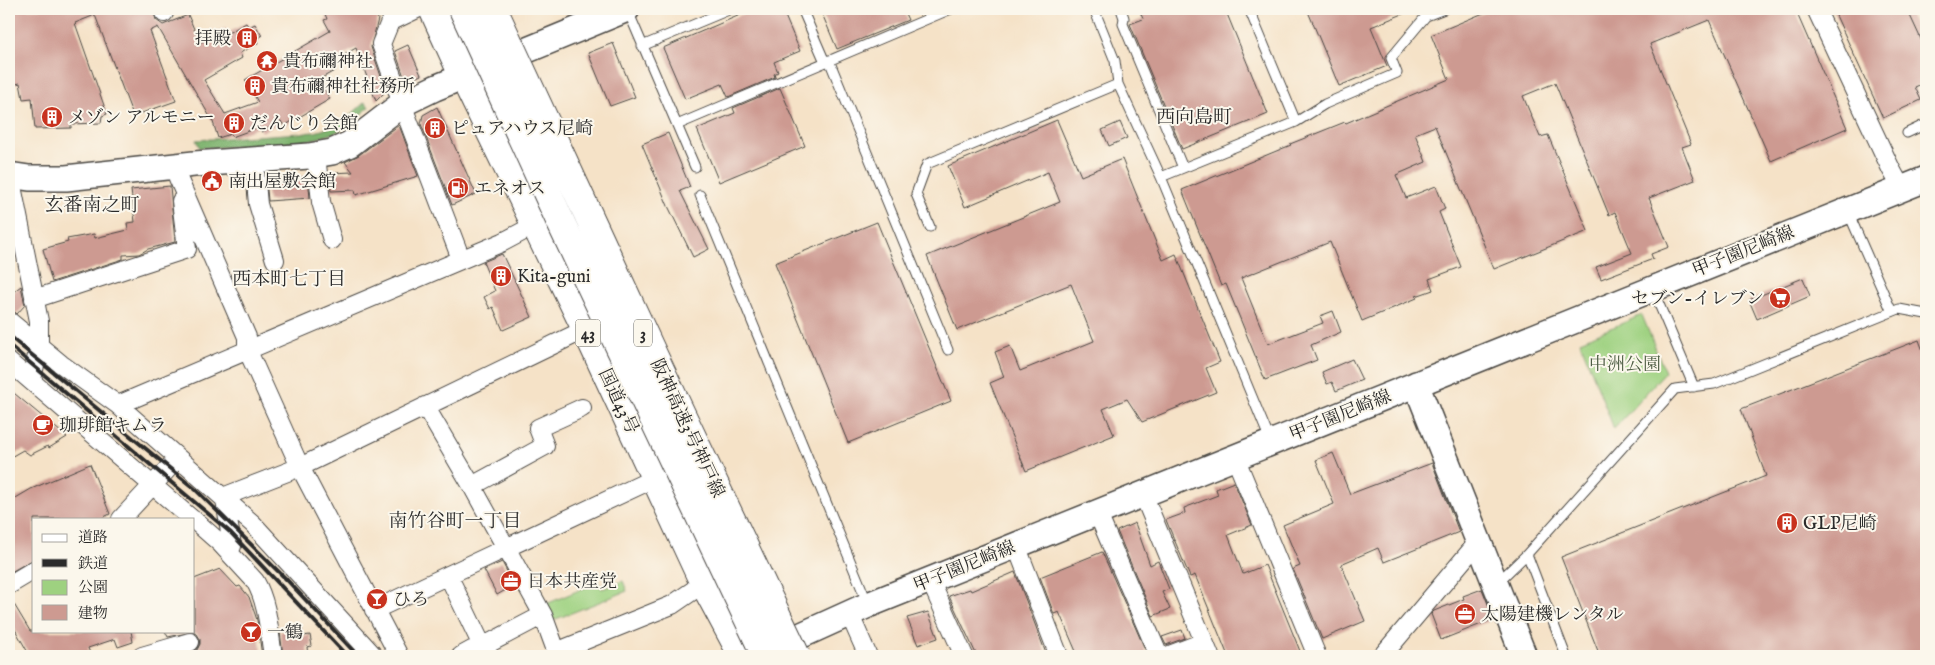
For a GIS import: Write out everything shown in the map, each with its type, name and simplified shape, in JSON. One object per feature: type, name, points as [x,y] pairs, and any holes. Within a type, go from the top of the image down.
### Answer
[{"type":"highway","name":"国道43号","points":[[433,9],[462,75],[586,329],[704,583],[743,656]]},
{"type":"highway","name":"阪神高速3号神戸線","points":[[463,9],[558,216],[766,656]]},
{"type":"highway","name":"阪神高速3号神戸線","points":[[495,9],[642,332],[795,650]]},
{"type":"highway","points":[[495,9],[795,650]]},
{"type":"main road","points":[[9,174],[29,178],[66,178],[177,172],[254,160],[332,152],[350,144],[402,104],[462,75],[627,9]]},
{"type":"main road","name":"甲子園尼崎線","points":[[756,656],[795,650],[858,609],[1926,179]]},
{"type":"main road","points":[[1416,384],[1524,656]]},
{"type":"street","points":[[417,9],[390,22],[381,44],[402,104],[462,259]]},
{"type":"street","points":[[1816,9],[1902,189]]},
{"type":"street","points":[[316,155],[321,202],[332,240]]},
{"type":"street","points":[[254,160],[258,204],[275,260]]},
{"type":"street","points":[[34,299],[187,249],[177,172]]},
{"type":"street","points":[[177,172],[247,337],[247,349],[300,467],[398,656]]},
{"type":"street","points":[[9,174],[39,321],[40,345],[32,380]]},
{"type":"street","points":[[118,405],[502,242],[535,225]]},
{"type":"street","points":[[9,321],[61,364],[118,405],[253,524],[374,656]]},
{"type":"street","points":[[224,498],[300,467],[586,329]]},
{"type":"street","points":[[9,362],[191,518]]},
{"type":"street","points":[[425,406],[472,486],[543,616],[557,654],[672,605],[704,583]]},
{"type":"street","points":[[472,486],[545,446],[538,428],[582,408]]},
{"type":"street","points":[[1235,457],[1317,656]]},
{"type":"street","points":[[122,518],[178,458]]},
{"type":"street","points":[[374,610],[654,478]]},
{"type":"street","points":[[1143,494],[1206,649],[1167,656]]},
{"type":"street","points":[[224,498],[232,546],[229,553]]},
{"type":"street","points":[[1097,512],[1159,656]]},
{"type":"street","points":[[195,522],[229,553],[259,588],[266,612],[273,656]]},
{"type":"street","points":[[1382,656],[1479,541]]},
{"type":"street","points":[[1016,545],[1059,656]]},
{"type":"street","points":[[9,585],[32,571]]},
{"type":"street","points":[[448,575],[485,652]]},
{"type":"street","points":[[930,580],[964,656]]},
{"type":"street","points":[[858,609],[868,656]]},
{"type":"street","points":[[461,656],[472,650],[485,652],[543,616]]},
{"type":"street","points":[[142,656],[190,642]]},
{"type":"lane","points":[[627,9],[695,167]]},
{"type":"lane","points":[[642,46],[731,9]]},
{"type":"lane","points":[[802,9],[827,61],[948,350]]},
{"type":"lane","points":[[677,125],[951,9]]},
{"type":"lane","points":[[1094,9],[1115,61],[1118,84],[1161,177],[1271,443]]},
{"type":"lane","points":[[1120,9],[1124,18],[1123,24],[1183,168]]},
{"type":"lane","points":[[1249,9],[1296,122]]},
{"type":"lane","points":[[1161,177],[1296,122],[1325,104],[1397,73],[1391,58],[1426,16],[1444,9]]},
{"type":"lane","points":[[930,227],[916,194],[927,164],[1118,84]]},
{"type":"lane","points":[[1906,133],[1926,124]]},
{"type":"lane","points":[[700,195],[858,609]]},
{"type":"lane","points":[[1847,210],[1892,312]]},
{"type":"lane","points":[[1652,288],[1694,387]]},
{"type":"lane","points":[[1496,584],[1527,554],[1675,389],[1714,384],[1899,309],[1926,314]]},
{"type":"lane","points":[[1527,554],[1566,656]]},
{"type":"green space","points":[[365,102],[369,107],[346,127],[329,135],[312,139],[253,146],[200,148],[196,140],[315,132],[342,121]]},
{"type":"green space","name":"中洲公園","points":[[1642,315],[1665,372],[1614,429],[1580,341]]},
{"type":"green space","points":[[623,581],[627,591],[551,621],[544,605],[598,582],[602,589]]},
{"type":"building","points":[[9,9],[153,9],[156,20],[163,25],[188,15],[200,43],[225,28],[228,33],[246,23],[249,27],[255,24],[262,36],[256,39],[258,43],[240,53],[242,58],[204,80],[225,114],[258,102],[245,80],[330,31],[324,20],[327,19],[323,9],[374,9],[378,19],[371,47],[386,91],[376,101],[356,48],[331,62],[336,70],[318,80],[330,99],[284,126],[281,121],[262,132],[259,127],[232,137],[231,134],[218,138],[213,122],[158,27],[150,31],[176,101],[133,116],[95,15],[75,23],[107,114],[102,116],[101,123],[71,124],[71,128],[35,129],[32,98],[23,99],[20,83],[9,86]]},
{"type":"building","points":[[754,9],[782,9],[800,51],[774,62],[778,72],[774,74],[775,77],[728,97],[722,84],[685,99],[663,48]]},
{"type":"building","points":[[820,9],[903,9],[908,20],[837,49]]},
{"type":"building","points":[[1139,9],[1225,9],[1268,114],[1182,149],[1130,24],[1143,19]]},
{"type":"building","points":[[1307,9],[1415,9],[1371,27],[1387,66],[1339,86]]},
{"type":"building","points":[[1493,9],[1795,9],[1847,128],[1771,161],[1709,20],[1650,44],[1691,144],[1682,147],[1695,180],[1649,198],[1669,247],[1651,254],[1653,259],[1601,279],[1596,267],[1632,253],[1615,212],[1609,215],[1555,83],[1523,96],[1540,137],[1548,135],[1588,231],[1494,269],[1435,126],[1415,134],[1426,162],[1396,175],[1406,198],[1436,186],[1445,209],[1439,212],[1461,267],[1429,279],[1433,290],[1362,321],[1330,242],[1241,278],[1268,344],[1323,323],[1320,316],[1333,311],[1341,332],[1311,345],[1317,360],[1265,380],[1226,284],[1221,286],[1182,190],[1449,79],[1431,35]]},
{"type":"building","points":[[1833,9],[1907,9],[1926,50],[1926,82],[1915,87],[1921,100],[1883,118]]},
{"type":"building","points":[[613,43],[635,97],[610,106],[588,53]]},
{"type":"building","points":[[408,45],[421,75],[406,82],[395,51]]},
{"type":"building","points":[[780,88],[805,146],[719,182],[697,129],[735,113],[733,108]]},
{"type":"building","points":[[437,107],[476,194],[452,205],[421,124],[423,115]]},
{"type":"building","points":[[1057,120],[1081,176],[1122,159],[1163,260],[1176,254],[1220,362],[1206,368],[1216,392],[1142,422],[1127,399],[1103,409],[1114,435],[1026,471],[990,383],[1004,377],[995,352],[1010,346],[1020,371],[1094,341],[1071,284],[957,330],[927,256],[1060,202],[1048,172],[965,207],[948,166]]},
{"type":"building","points":[[1120,122],[1127,138],[1109,146],[1102,130]]},
{"type":"building","points":[[399,125],[418,176],[356,195],[355,190],[331,191],[329,173],[353,172],[345,162],[359,155]]},
{"type":"building","points":[[668,133],[690,187],[680,191],[709,249],[693,257],[668,206],[642,144]]},
{"type":"building","points":[[308,177],[310,198],[268,201],[266,179]]},
{"type":"building","points":[[170,186],[175,242],[148,249],[139,254],[123,255],[123,259],[52,282],[43,249],[68,242],[67,239],[94,234],[95,238],[128,230],[127,223],[135,222],[131,190]]},
{"type":"building","points":[[877,222],[951,401],[848,443],[775,263]]},
{"type":"building","name":"Kita-guni","points":[[502,254],[532,317],[503,330],[493,307],[490,309],[484,297],[495,291],[483,262]]},
{"type":"building","name":"セブン-イレブン","points":[[1803,278],[1810,296],[1757,319],[1749,300]]},
{"type":"building","points":[[21,286],[25,305],[17,314],[9,307],[9,295]]},
{"type":"building","name":"GLP尼崎","points":[[1919,340],[1926,359],[1926,656],[1600,656],[1561,557],[1766,476],[1741,409]]},
{"type":"building","points":[[1352,359],[1362,380],[1336,391],[1332,382],[1327,384],[1322,372]]},
{"type":"building","points":[[9,389],[67,437],[49,448],[48,446],[30,455],[23,450],[9,458]]},
{"type":"building","points":[[1333,453],[1350,494],[1432,463],[1459,532],[1384,562],[1378,548],[1341,564],[1365,621],[1322,639],[1293,569],[1300,566],[1283,525],[1334,504],[1316,460]]},
{"type":"building","points":[[90,464],[110,514],[102,518],[32,518],[32,560],[9,573],[9,502],[31,489]]},
{"type":"building","points":[[1234,482],[1252,525],[1228,535],[1243,574],[1265,565],[1302,656],[1228,656],[1195,575],[1190,577],[1166,520],[1185,513],[1184,508],[1218,495],[1216,489]]},
{"type":"building","points":[[1135,523],[1150,565],[1158,561],[1169,589],[1162,592],[1170,609],[1153,616],[1117,531]]},
{"type":"building","points":[[1102,552],[1148,656],[1078,656],[1059,612],[1054,614],[1040,577]]},
{"type":"building","points":[[502,562],[514,585],[497,595],[484,570]]},
{"type":"building","points":[[220,569],[237,587],[240,586],[249,597],[257,620],[262,656],[179,656],[197,650],[200,644],[197,634],[192,632],[195,632],[195,579]]},
{"type":"building","points":[[1015,572],[1047,656],[977,656],[949,596],[970,589],[971,591]]},
{"type":"building","name":"太陽建機レンタル","points":[[1482,589],[1494,619],[1441,640],[1431,614],[1464,599],[1463,596]]},
{"type":"building","points":[[9,596],[32,632],[131,632],[133,642],[118,647],[115,639],[88,648],[91,656],[30,656],[9,619]]},
{"type":"building","points":[[928,612],[938,638],[918,645],[907,618]]},
{"type":"building","points":[[302,628],[303,636],[310,635],[312,646],[307,647],[308,656],[283,656],[280,632]]},
{"type":"building","points":[[1182,630],[1185,638],[1166,645],[1162,637]]},
{"type":"building","points":[[166,632],[192,632],[168,637]]},
{"type":"railway","points":[[9,336],[196,490],[287,580],[358,656]]},
{"type":"railway","points":[[9,345],[231,533],[347,656]]},
{"type":"place","name":"拝殿","points":[[247,38]]},
{"type":"place","name":"貴布禰神社","points":[[267,61]]},
{"type":"place","name":"貴布禰神社社務所","points":[[255,86]]},
{"type":"place","name":"メゾン アルモニー","points":[[52,117]]},
{"type":"place","name":"だんじり会館","points":[[234,123]]},
{"type":"place","name":"ピュアハウス尼崎","points":[[435,128]]},
{"type":"place","name":"南出屋敷会館","points":[[212,181]]},
{"type":"place","name":"エネオス","points":[[458,188]]},
{"type":"place","name":"Kita-guni","points":[[501,276]]},
{"type":"place","name":"セブン-イレブン","points":[[1780,298]]},
{"type":"place","name":"珈琲館キムラ","points":[[43,425]]},
{"type":"place","name":"GLP尼崎","points":[[1787,523]]},
{"type":"place","name":"日本共産党","points":[[511,581]]},
{"type":"place","name":"ひろ","points":[[377,599]]},
{"type":"place","name":"太陽建機レンタル","points":[[1465,614]]},
{"type":"place","name":"一鶴","points":[[251,632]]},
{"type":"district","name":"西向島町","points":[[1194,116]]},
{"type":"district","name":"玄番南之町","points":[[92,204]]},
{"type":"district","name":"西本町七丁目","points":[[289,278]]},
{"type":"district","name":"南竹谷町一丁目","points":[[455,520]]}]
